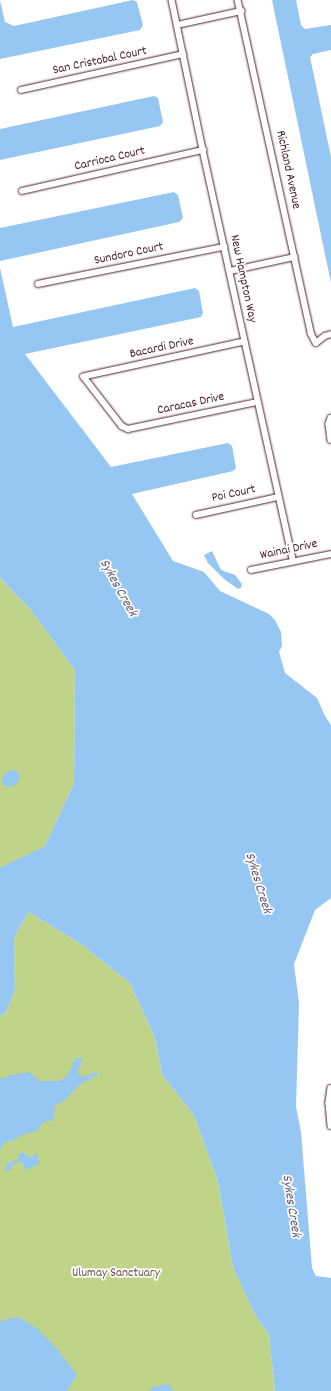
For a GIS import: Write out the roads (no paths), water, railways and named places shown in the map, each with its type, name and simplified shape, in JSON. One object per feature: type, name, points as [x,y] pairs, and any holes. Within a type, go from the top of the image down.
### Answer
[{"type":"street","name":"New Hampton Way","points":[[172,0],[244,342],[293,561]]},
{"type":"street","name":"Richland Avenue","points":[[238,0],[311,333],[316,343],[325,336],[331,334]]},
{"type":"street","points":[[177,25],[241,11]]},
{"type":"street","name":"San Cristobal Court","points":[[21,90],[183,54]]},
{"type":"street","name":"Carrioca Court","points":[[22,191],[203,150]]},
{"type":"street","name":"Sundoro Court","points":[[38,284],[224,246]]},
{"type":"street","points":[[230,271],[294,257]]},
{"type":"street","name":"Bacardi Drive","points":[[128,429],[122,426],[84,377],[244,342]]},
{"type":"street","name":"Caracas Drive","points":[[128,429],[257,402]]},
{"type":"street","points":[[331,418],[329,424],[331,440]]},
{"type":"street","name":"Poi Court","points":[[196,515],[278,497]]},
{"type":"street","name":"Wainai Drive","points":[[251,570],[331,554]]},
{"type":"street","points":[[331,1088],[331,1126]]},
{"type":"water","points":[[0,0],[5,22],[14,26],[133,0],[137,2],[143,25],[140,30],[0,59]]},
{"type":"water","points":[[272,0],[296,0],[301,25],[305,29],[331,25],[331,50],[313,54],[310,57],[331,157],[331,283]]},
{"type":"water","points":[[154,96],[158,98],[163,122],[160,126],[0,160],[0,129]]},
{"type":"water","points":[[174,192],[178,195],[183,218],[179,222],[0,261],[0,228]]},
{"type":"water","name":"Sykes Creek","points":[[0,268],[13,327],[195,288],[199,291],[203,313],[201,317],[25,354],[111,467],[228,443],[232,446],[236,468],[233,471],[132,494],[173,561],[204,572],[220,591],[269,614],[275,620],[281,632],[282,646],[279,652],[285,673],[317,698],[331,725],[331,898],[315,910],[294,964],[299,1003],[296,1107],[301,1132],[312,1268],[316,1276],[331,1278],[331,1391],[275,1391],[269,1335],[255,1315],[233,1267],[218,1182],[194,1115],[162,1075],[155,1038],[130,983],[81,944],[29,912],[14,937],[15,990],[6,1013],[0,1016],[0,868],[45,846],[74,783],[75,670],[30,609],[0,578]]},
{"type":"water","points":[[212,551],[221,570],[235,575],[242,584],[241,588],[238,589],[224,579],[208,563],[204,555]]},
{"type":"water","points":[[9,771],[17,771],[20,777],[16,785],[8,787],[3,785],[2,777]]},
{"type":"water","points":[[76,1058],[83,1058],[77,1073],[83,1077],[98,1071],[97,1075],[80,1084],[65,1100],[55,1105],[53,1120],[42,1123],[37,1131],[24,1134],[14,1140],[4,1143],[0,1151],[0,1079],[11,1075],[29,1072],[40,1081],[60,1081],[68,1075]]},
{"type":"water","points":[[20,1153],[26,1153],[29,1158],[37,1153],[39,1164],[25,1170],[22,1162],[16,1162],[9,1171],[5,1171],[7,1164],[18,1159]]},
{"type":"water","points":[[18,1317],[38,1329],[58,1350],[77,1375],[67,1391],[0,1391],[0,1321]]},
{"type":"water","points":[[169,1384],[173,1391],[149,1391],[153,1387]]},
{"type":"park label","name":"Ulumay Sanctuary","points":[[116,1274]]}]
